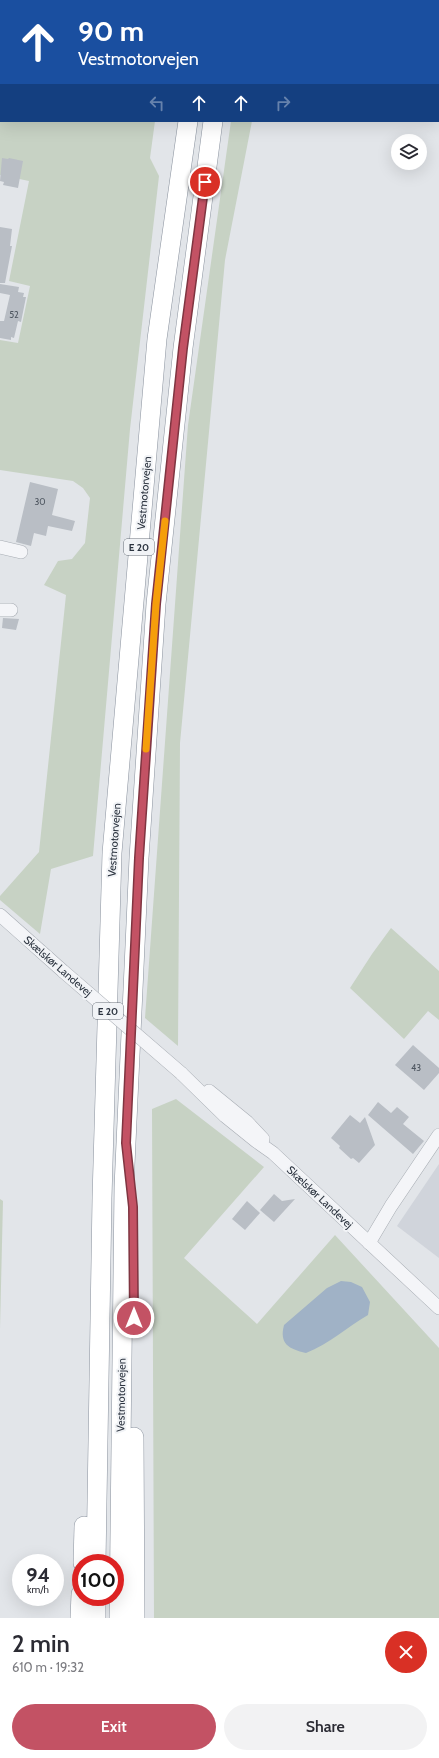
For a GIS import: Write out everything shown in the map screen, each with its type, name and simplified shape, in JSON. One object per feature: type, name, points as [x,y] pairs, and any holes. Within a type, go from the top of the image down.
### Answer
[{"type":"highway","name":"Vestmotorvejen","points":[[96,1554],[102,1190],[112,853],[158,339],[188,122]]},
{"type":"highway","name":"Vestmotorvejen","points":[[119,1618],[124,1187],[139,858],[156,604],[183,348],[213,122]]},
{"type":"highway","points":[[126,1143],[133,1207],[135,1618]]},
{"type":"highway","points":[[83,1554],[90,1406],[100,1346]]},
{"type":"highway","points":[[80,1606],[80,1618]]},
{"type":"highway","points":[[96,1606],[96,1618]]},
{"type":"street","points":[[0,547],[20,552]]},
{"type":"street","name":"Skælskør Landevej","points":[[0,915],[184,1076],[209,1091],[247,1122],[271,1151],[439,1308]]},
{"type":"street","points":[[369,1242],[439,1134]]},
{"type":"shaded area","points":[[439,1164],[439,1258],[397,1226]]},
{"type":"green space","points":[[0,122],[155,122],[150,158],[159,176],[130,429],[93,856],[51,869],[40,934],[0,900],[0,896],[39,852],[66,595],[44,585],[58,561],[72,559],[85,543],[90,498],[83,488],[73,481],[0,470],[0,340],[18,343],[30,286],[9,281],[29,181],[0,175]]},
{"type":"green space","points":[[231,122],[252,122],[225,260],[180,743],[178,1046],[145,1018],[188,425]]},
{"type":"green space","points":[[391,928],[439,971],[439,1020],[428,1011],[404,1039],[350,988]]},
{"type":"green space","points":[[176,1099],[264,1167],[184,1258],[257,1324],[335,1235],[439,1348],[439,1618],[154,1618],[152,1109]]},
{"type":"green space","points":[[0,1199],[3,1201],[0,1329]]},
{"type":"water","points":[[341,1281],[351,1282],[362,1287],[370,1302],[368,1315],[322,1345],[306,1353],[295,1350],[287,1345],[283,1337],[284,1325],[327,1288]]},
{"type":"building","points":[[2,158],[23,161],[18,188],[3,185],[4,182],[0,181]]},
{"type":"building","points":[[0,227],[12,229],[10,246],[12,246],[5,283],[0,283]]},
{"type":"building","points":[[0,284],[19,287],[18,292],[24,293],[23,297],[26,297],[21,322],[18,321],[14,338],[11,337],[11,340],[0,338],[0,321],[4,321],[10,295],[0,293]]},
{"type":"building","points":[[30,482],[58,489],[52,515],[75,521],[72,531],[48,526],[46,536],[34,533],[31,546],[16,542]]},
{"type":"building","points":[[3,618],[19,619],[16,630],[2,628]]},
{"type":"building","points":[[413,1045],[439,1068],[439,1073],[424,1090],[395,1065]]},
{"type":"building","points":[[378,1102],[391,1113],[397,1107],[409,1117],[403,1124],[424,1141],[413,1154],[368,1115]]},
{"type":"building","points":[[350,1115],[360,1123],[365,1117],[375,1145],[359,1163],[353,1158],[351,1159],[331,1138]]},
{"type":"building","points":[[274,1194],[282,1201],[295,1199],[274,1222],[260,1210]]},
{"type":"building","points":[[247,1201],[260,1213],[245,1230],[232,1219]]},
{"type":"slow traffic","points":[[146,749],[156,604],[165,521]]},
{"type":"route","points":[[134,1318],[133,1207],[126,1143],[139,858],[156,604],[183,348],[205,182]]}]
